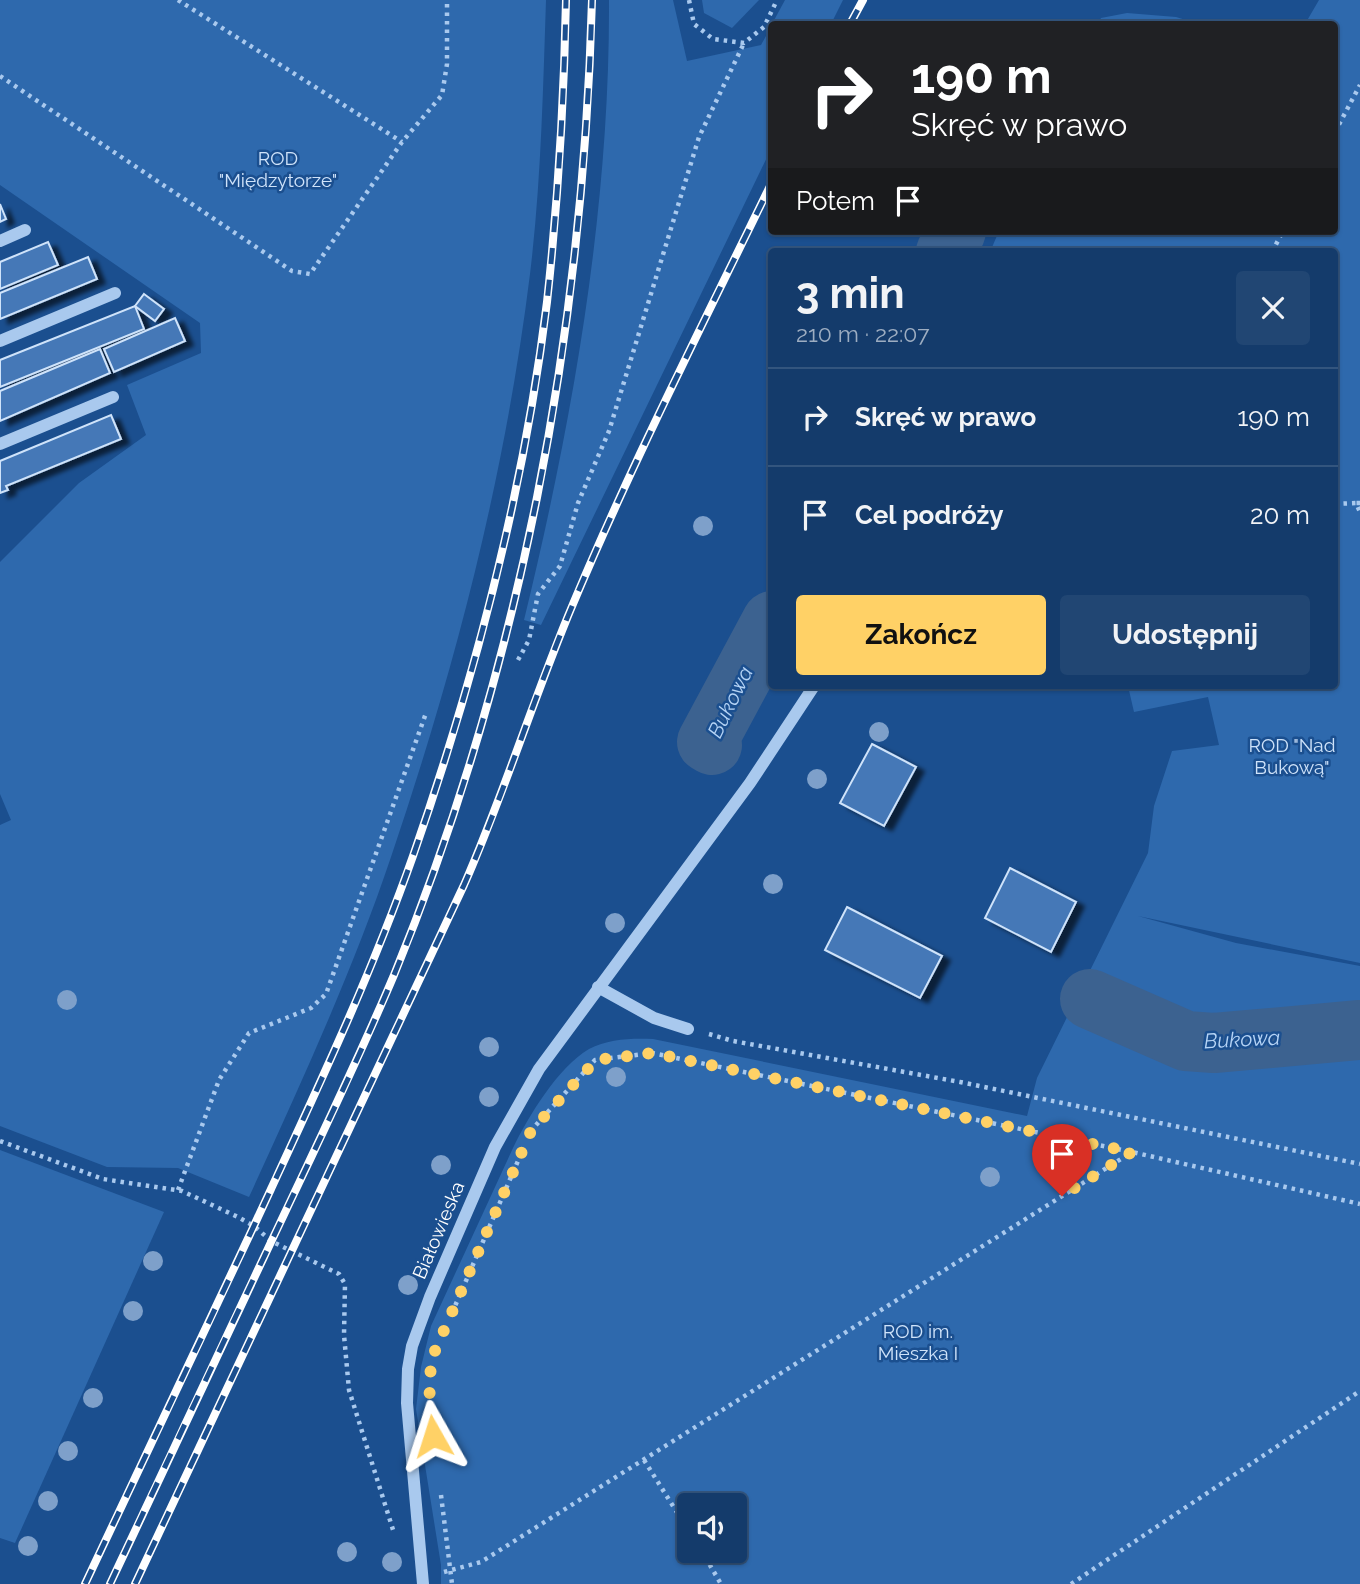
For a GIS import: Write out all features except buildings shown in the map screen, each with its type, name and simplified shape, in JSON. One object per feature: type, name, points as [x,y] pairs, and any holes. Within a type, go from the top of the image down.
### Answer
[{"type":"street","points":[[0,241],[25,230]]},
{"type":"street","points":[[0,341],[115,293]]},
{"type":"street","points":[[0,444],[113,397]]},
{"type":"street","name":"Białowieska","points":[[423,1579],[406,1385],[412,1346],[430,1297],[495,1147],[540,1069],[750,783],[812,689]]},
{"type":"street","points":[[598,987],[654,1018],[688,1029]]},
{"type":"path","points":[[177,0],[402,142]]},
{"type":"path","points":[[0,76],[292,271],[310,274],[402,142],[442,95],[447,64],[447,0]]},
{"type":"path","points":[[689,0],[694,24],[713,39],[744,43]]},
{"type":"path","points":[[518,660],[530,640],[538,594],[560,566],[578,503],[609,431],[699,136],[744,43],[764,27],[777,0]]},
{"type":"path","points":[[1338,126],[1360,85]]},
{"type":"path","points":[[1338,504],[1358,503],[1360,512]]},
{"type":"path","points":[[178,1190],[219,1080],[250,1033],[311,1008],[326,995],[426,713]]},
{"type":"path","points":[[688,1029],[733,1041],[948,1079],[1360,1164]]},
{"type":"path","points":[[531,1131],[596,1060],[652,1053],[1132,1152],[1360,1204]]},
{"type":"path","points":[[0,1141],[103,1179],[178,1190],[238,1217],[254,1226],[271,1241],[339,1274],[345,1284],[344,1335],[349,1390],[393,1533],[423,1579]]},
{"type":"path","points":[[448,1322],[525,1144]]},
{"type":"path","points":[[452,1571],[481,1562],[1132,1152]]},
{"type":"path","points":[[1071,1584],[1360,1391]]},
{"type":"path","points":[[644,1460],[677,1512]]},
{"type":"path","points":[[440,1490],[452,1584]]},
{"type":"path","points":[[709,1563],[721,1584]]},
{"type":"green space","name":"ROD \"Międzytorze\"","points":[[0,0],[546,0],[539,172],[530,274],[507,423],[476,569],[437,713],[376,900],[324,1028],[249,1197],[178,1168],[107,1167],[0,1126],[0,825],[11,820],[0,794],[0,562],[79,483],[146,435],[127,385],[201,353],[200,323],[0,185]]},
{"type":"green space","points":[[609,0],[673,0],[687,61],[761,45],[768,32],[768,155],[541,625],[524,620],[558,468],[585,313],[603,156]]},
{"type":"green space","points":[[702,0],[759,0],[732,28],[704,13]]},
{"type":"green space","points":[[785,0],[843,0],[832,21],[774,21]]},
{"type":"green space","name":"ROD im. Mieszka I","points":[[1319,0],[1360,0],[1360,963],[1138,916],[1236,943],[1360,966],[1360,1584],[441,1584],[441,1565],[416,1409],[421,1367],[431,1326],[527,1122],[555,1080],[577,1057],[589,1049],[612,1041],[653,1039],[1027,1116],[1037,1078],[1148,853],[1154,806],[1172,751],[1219,745],[1208,697],[1134,712],[1129,689],[1338,689],[1338,248],[992,248],[997,235],[1338,235],[1338,21],[1307,21]]},
{"type":"green space","points":[[1127,13],[1176,17],[1189,21],[1100,21],[1101,18]]},
{"type":"green space","points":[[0,1150],[164,1212],[15,1543],[0,1538]]},
{"type":"waterway","name":"Bukowa","points":[[948,248],[954,235]]},
{"type":"waterway","name":"Bukowa","points":[[712,745],[707,742],[768,628]]},
{"type":"waterway","name":"Bukowa","points":[[1090,999],[1186,1041],[1214,1043],[1360,1030]]},
{"type":"railway","points":[[85,1584],[346,1024],[398,899],[457,721],[495,583],[537,372],[547,302],[557,189],[566,0]]},
{"type":"railway","points":[[110,1584],[379,1011],[439,858],[477,739],[510,618],[537,496],[559,373],[575,249],[586,125],[592,0]]},
{"type":"railway","points":[[852,21],[863,0]]},
{"type":"railway","points":[[135,1584],[464,885],[596,551],[768,190]]},
{"type":"route","points":[[433,1436],[429,1408],[431,1360],[531,1131],[596,1060],[652,1053],[1132,1152],[1062,1196]]},
{"type":"park label","name":"ROD \"Nad Bukową\"","points":[[1292,756]]}]
